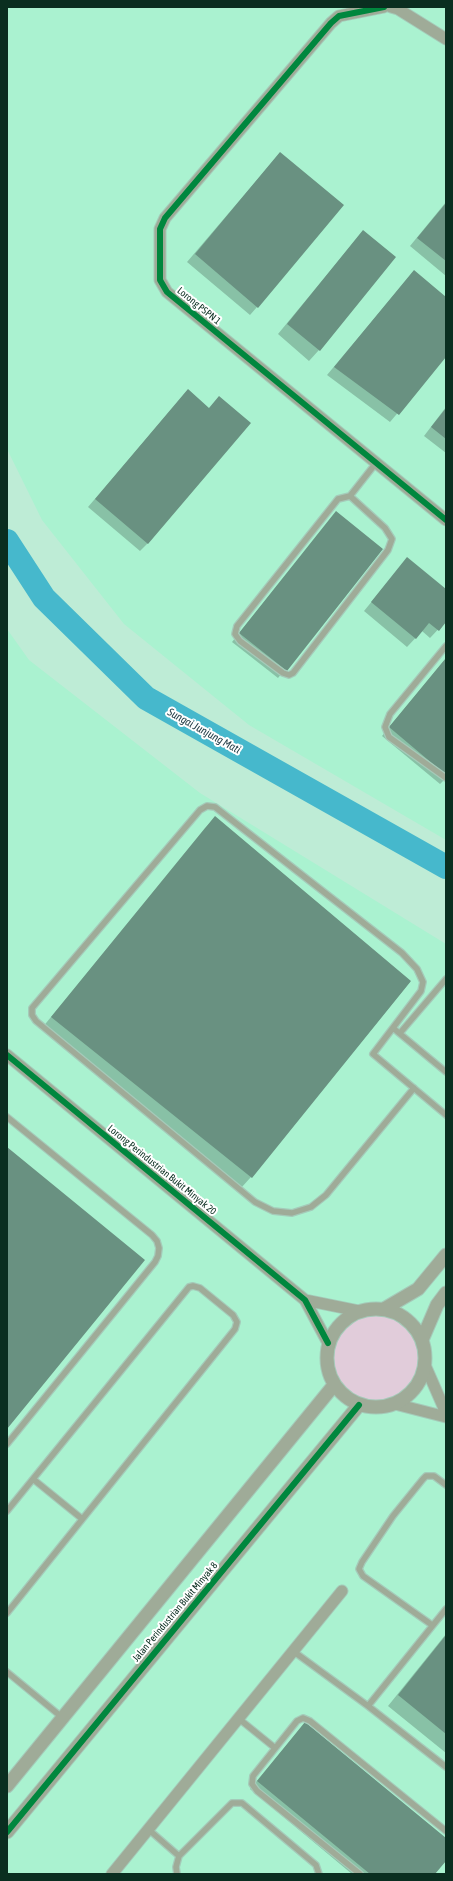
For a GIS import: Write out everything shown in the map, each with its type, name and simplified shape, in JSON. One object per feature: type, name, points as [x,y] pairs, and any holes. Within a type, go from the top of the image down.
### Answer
[{"type":"street","name":"Lorong PSPN 1","points":[[384,7],[339,16],[331,23],[165,218],[160,229],[160,280],[167,292],[446,520]]},
{"type":"street","points":[[391,7],[398,9],[446,39]]},
{"type":"street","name":"Lorong Perindustrian Bukit Minyak 20","points":[[7,1055],[305,1300]]},
{"type":"street","points":[[384,1309],[418,1289],[446,1255]]},
{"type":"street","points":[[422,1340],[437,1305],[446,1294]]},
{"type":"street","points":[[305,1300],[359,1311]]},
{"type":"street","points":[[305,1300],[328,1343]]},
{"type":"street","points":[[372,1308],[384,1309],[396,1313],[407,1320],[416,1329],[422,1340],[425,1353],[425,1365],[420,1381],[409,1395],[395,1404],[371,1408],[359,1405],[341,1394],[334,1385],[328,1372],[326,1358],[328,1343],[335,1330],[345,1318],[359,1311],[372,1308]]},
{"type":"street","points":[[425,1365],[446,1413]]},
{"type":"street","name":"Jalan Perindustrian Bukit Minyak 8","points":[[7,1786],[334,1385]]},
{"type":"street","points":[[395,1404],[446,1417]]},
{"type":"street","name":"Jalan Perindustrian Bukit Minyak 8","points":[[7,1832],[359,1405]]},
{"type":"street","points":[[112,1874],[342,1591]]},
{"type":"lane","points":[[350,496],[385,528],[392,539],[388,550],[293,672],[289,675],[283,673],[240,641],[235,634],[236,626],[338,499],[350,496],[376,463]]},
{"type":"lane","points":[[446,646],[390,714],[385,727],[389,737],[446,778]]},
{"type":"lane","points":[[414,1088],[326,1195],[311,1207],[305,1209],[292,1212],[273,1211],[255,1202],[36,1022],[32,1015],[32,1008],[200,810],[207,806],[215,807],[402,953],[417,969],[423,982],[421,991],[373,1054],[414,1088],[446,1115]]},
{"type":"lane","points":[[400,1033],[446,979]]},
{"type":"lane","points":[[413,1002],[420,1008]]},
{"type":"lane","points":[[393,1028],[446,1072]]},
{"type":"lane","points":[[7,1117],[152,1235],[157,1241],[159,1248],[158,1256],[155,1262],[7,1444]]},
{"type":"lane","points":[[7,1511],[189,1287],[193,1286],[200,1288],[233,1315],[237,1322],[235,1329],[81,1518],[7,1613]]},
{"type":"lane","points":[[432,1625],[363,1576],[359,1569],[362,1562],[394,1516],[426,1476],[434,1476],[446,1485]]},
{"type":"lane","points":[[33,1478],[81,1518]]},
{"type":"lane","points":[[368,1706],[446,1609]]},
{"type":"lane","points":[[293,1651],[446,1766]]},
{"type":"lane","points":[[7,1672],[63,1718]]},
{"type":"lane","points":[[238,1718],[275,1748]]},
{"type":"lane","points":[[360,1874],[257,1791],[252,1784],[253,1776],[297,1720],[303,1718],[310,1721],[446,1831]]},
{"type":"lane","points":[[177,1874],[176,1867],[179,1856],[232,1803],[242,1803],[316,1865],[319,1874]]},
{"type":"lane","points":[[148,1829],[179,1856]]},
{"type":"shaded area","points":[[7,7],[446,7],[446,840],[249,725],[124,624],[42,520],[7,449]]},
{"type":"shaded area","points":[[7,629],[29,660],[200,793],[446,944],[446,1874],[7,1874]]},
{"type":"shaded area","points":[[375,1314],[392,1317],[406,1327],[416,1341],[419,1358],[416,1375],[406,1389],[392,1399],[375,1402],[358,1399],[344,1389],[334,1375],[331,1358],[334,1341],[344,1327],[358,1317]]},
{"type":"building","points":[[280,152],[344,205],[258,308],[195,254]]},
{"type":"building","points":[[446,203],[446,261],[417,238]]},
{"type":"building","points":[[363,230],[396,257],[320,351],[287,324]]},
{"type":"building","points":[[414,270],[446,297],[446,357],[399,415],[334,367]]},
{"type":"building","points":[[188,389],[209,408],[219,396],[251,423],[148,544],[95,499]]},
{"type":"building","points":[[446,408],[446,439],[431,427]]},
{"type":"building","points":[[336,511],[383,549],[287,671],[239,633]]},
{"type":"building","points":[[407,557],[446,589],[446,622],[439,631],[429,623],[416,639],[371,602]]},
{"type":"building","points":[[446,658],[446,775],[389,727]]},
{"type":"building","points":[[215,816],[411,981],[252,1178],[51,1017]]},
{"type":"building","points":[[7,1147],[145,1260],[7,1429]]},
{"type":"building","points":[[446,1635],[446,1734],[398,1695]]},
{"type":"building","points":[[305,1722],[446,1838],[446,1861],[435,1874],[370,1874],[257,1781]]},
{"type":"waterway","name":"Sungai Junjung Mati","points":[[7,541],[44,598],[146,698],[446,867]]},
{"type":"cycle path","points":[[384,7],[339,16],[331,23],[165,218],[160,229],[160,280],[167,292],[446,520]]},
{"type":"cycle path","points":[[7,1055],[305,1300],[328,1343]]},
{"type":"cycle path","points":[[7,1832],[359,1405]]}]
